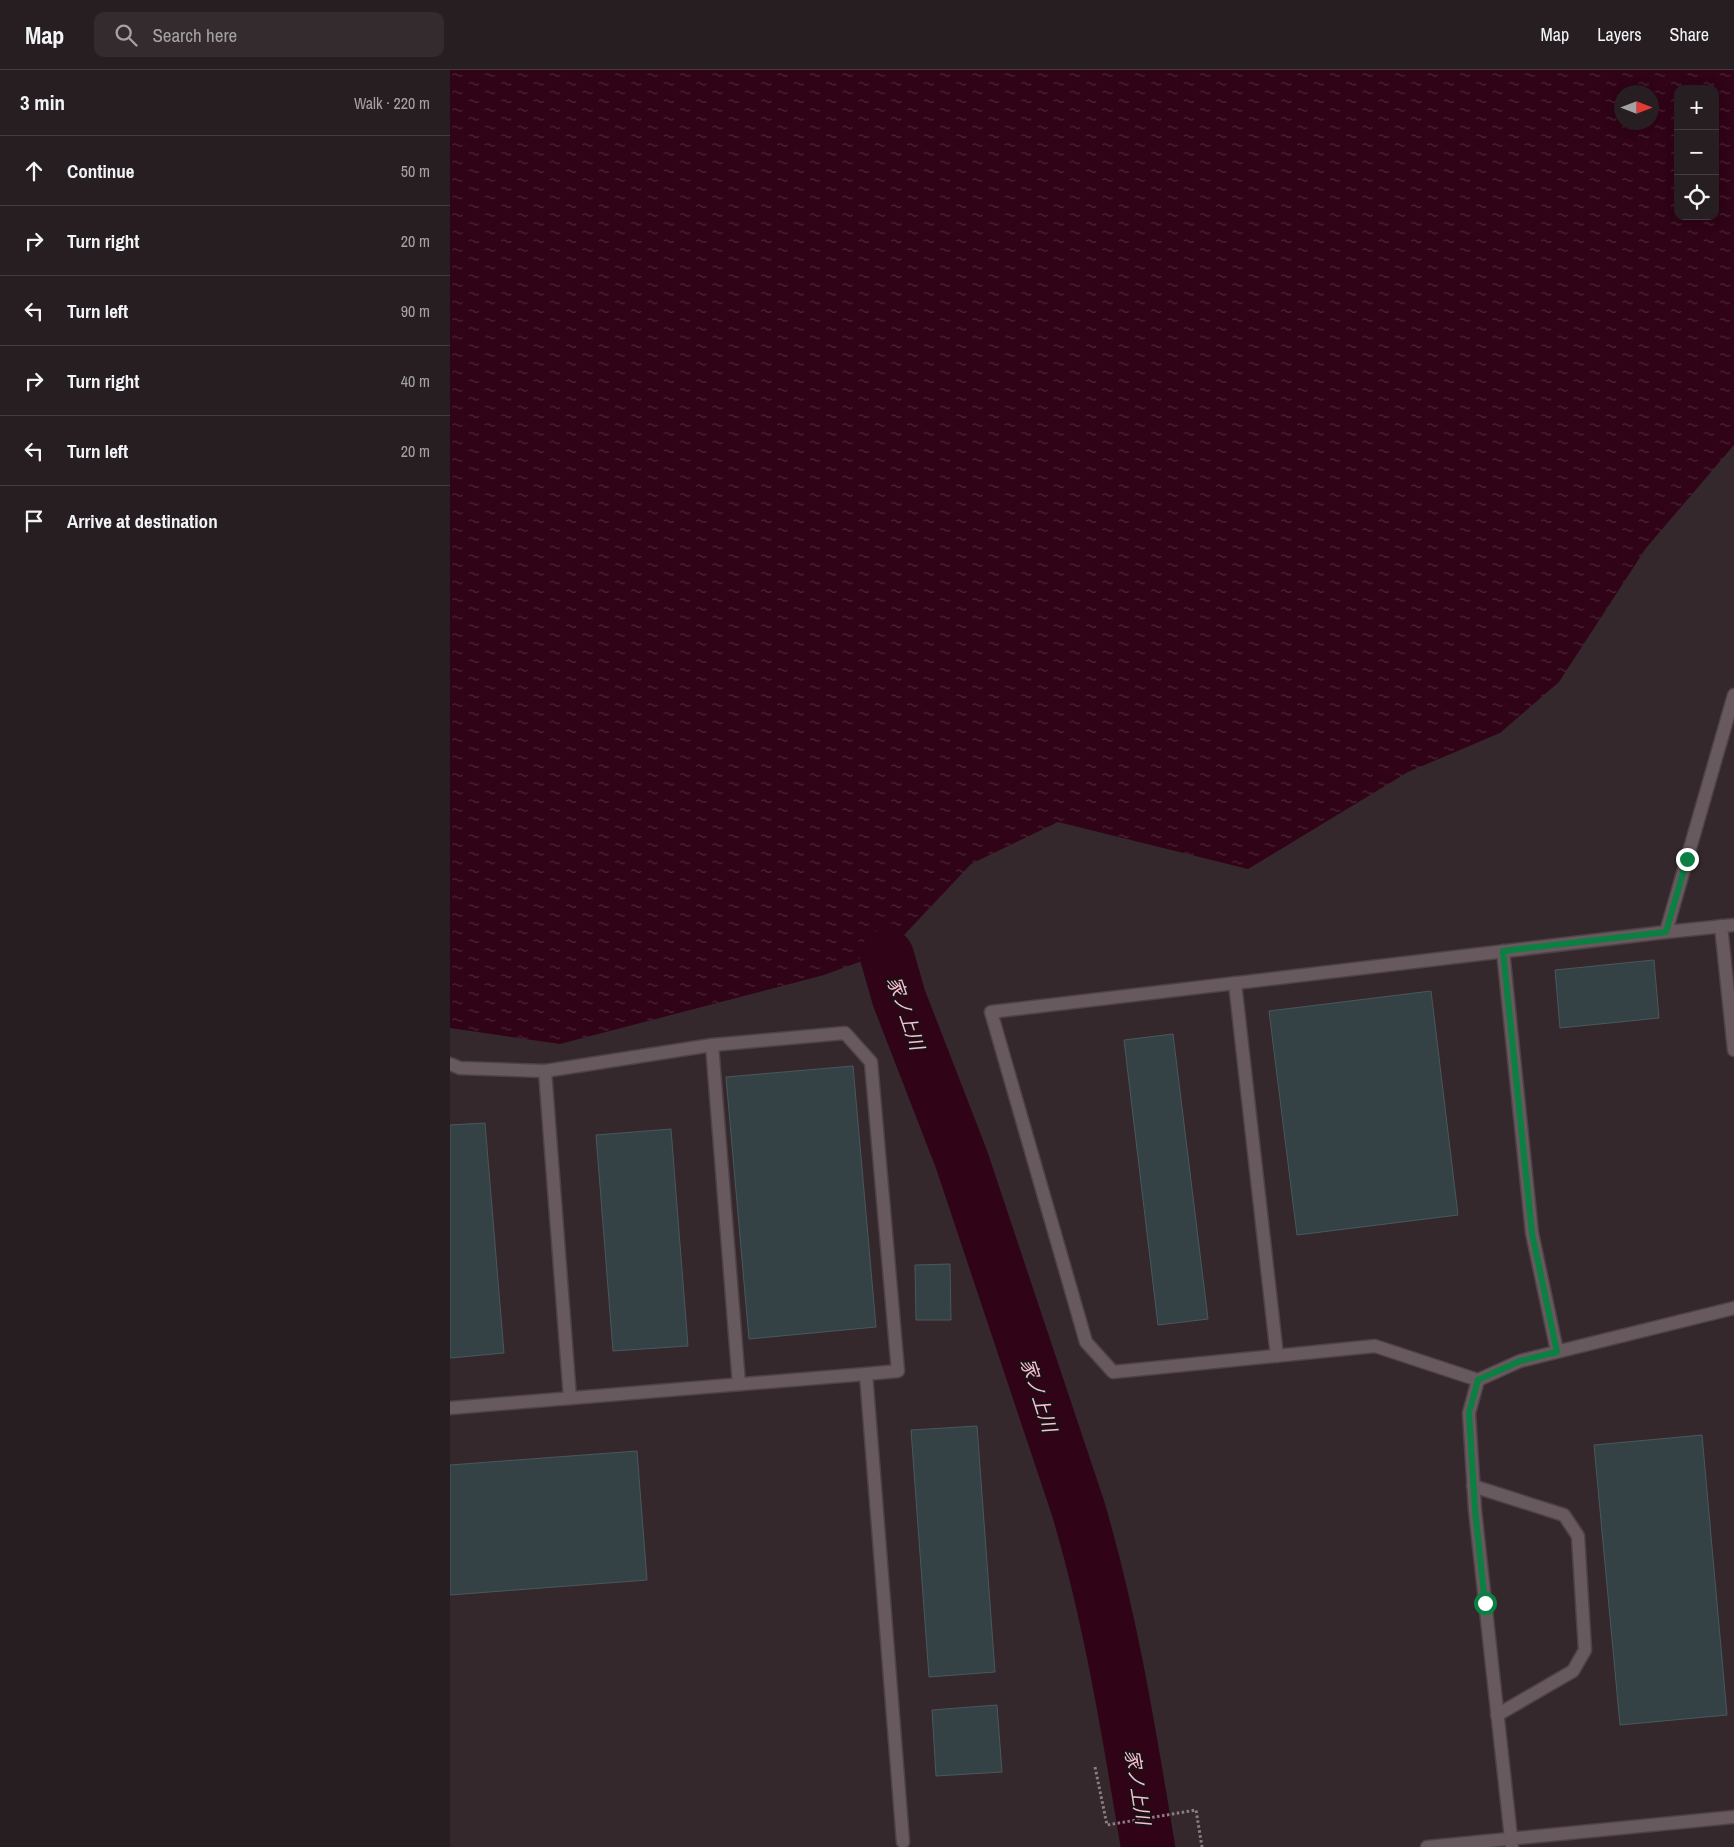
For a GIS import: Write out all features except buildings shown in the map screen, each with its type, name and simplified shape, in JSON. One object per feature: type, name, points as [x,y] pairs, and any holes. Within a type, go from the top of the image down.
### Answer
[{"type":"lane","points":[[1666,932],[1734,695]]},
{"type":"lane","points":[[1734,1050],[1728,926],[990,1012],[1086,1342],[1113,1372],[1375,1346],[1478,1380],[1520,1361],[1734,1308]]},
{"type":"lane","points":[[1503,951],[1532,1233],[1557,1352]]},
{"type":"lane","points":[[1235,983],[1277,1356]]},
{"type":"lane","points":[[450,1064],[460,1068],[545,1071],[712,1045],[845,1033],[871,1062],[898,1371],[450,1408]]},
{"type":"lane","points":[[712,1045],[740,1384]]},
{"type":"lane","points":[[545,1071],[570,1398]]},
{"type":"lane","points":[[866,1374],[904,1845]]},
{"type":"lane","points":[[1478,1380],[1469,1413],[1473,1486],[1512,1843]]},
{"type":"lane","points":[[1473,1486],[1564,1515],[1578,1536],[1584,1650],[1573,1671],[1497,1715]]},
{"type":"lane","points":[[1427,1847],[1512,1843],[1734,1817]]},
{"type":"path","points":[[1095,1767],[1107,1825],[1196,1810],[1202,1847]]},
{"type":"water","points":[[450,70],[1734,70],[1734,445],[1646,548],[1559,682],[1500,733],[1408,772],[1248,869],[1058,822],[971,864],[889,951],[824,975],[560,1044],[450,1028]]},
{"type":"waterway","name":"家ノ上川","points":[[887,956],[899,998],[961,1158],[1078,1508],[1110,1634],[1148,1847]]},
{"type":"route","points":[[1485,1603],[1475,1510],[1469,1413],[1478,1380],[1520,1361],[1557,1352],[1532,1233],[1503,951],[1666,932],[1687,859]]}]
